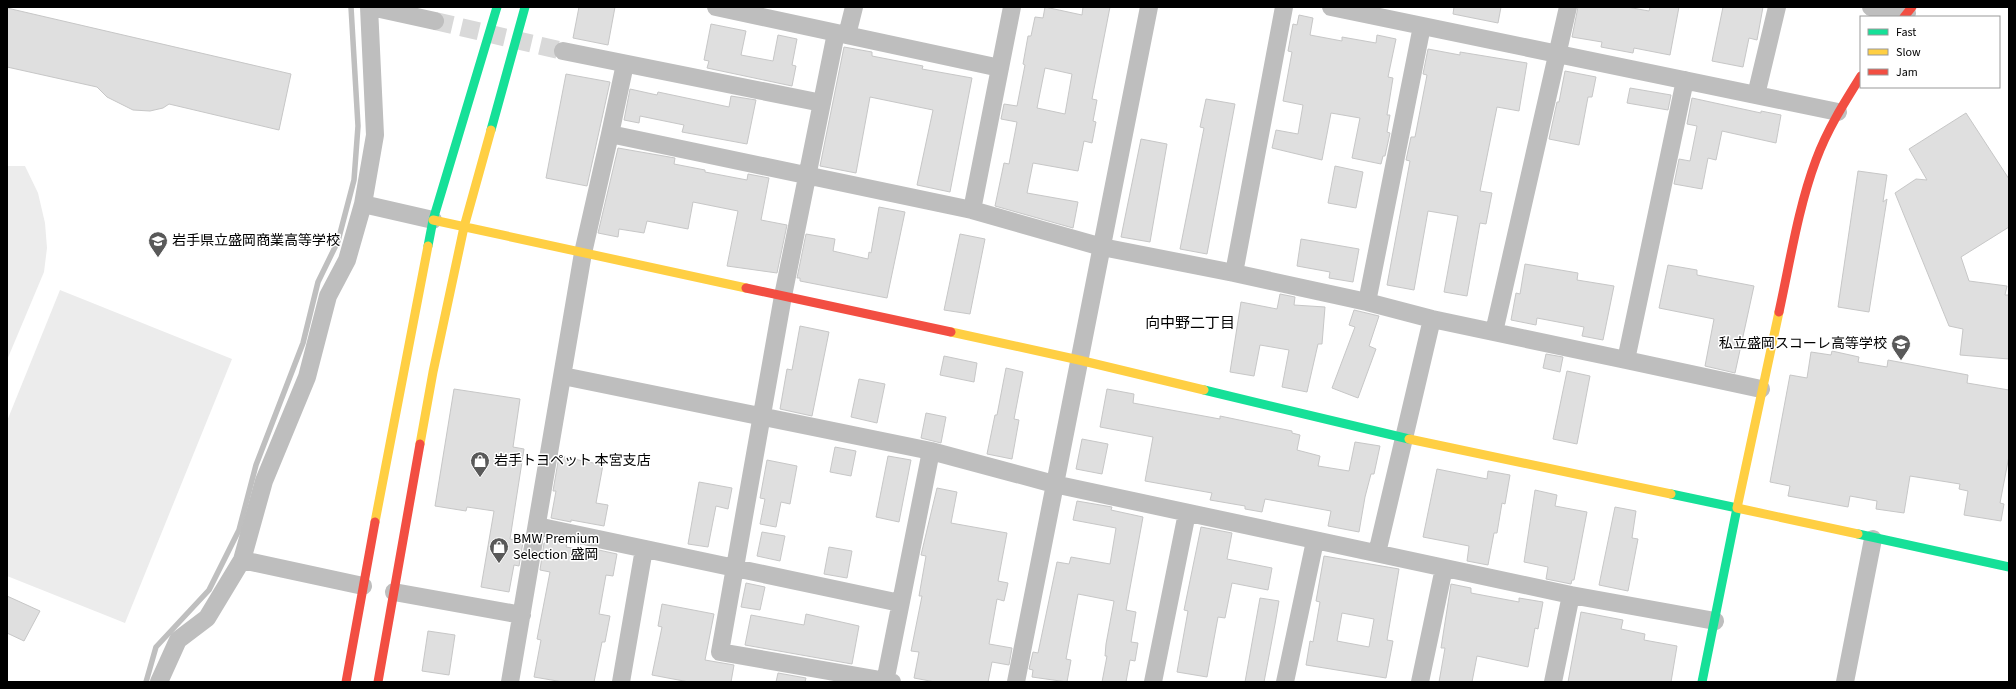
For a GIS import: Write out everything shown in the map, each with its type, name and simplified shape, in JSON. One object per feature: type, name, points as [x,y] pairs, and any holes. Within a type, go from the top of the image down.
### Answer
[{"type":"street","points":[[159,682],[178,640],[208,618],[242,560],[264,481],[307,378],[328,296],[347,260],[363,204],[375,135],[370,7],[435,22]]},
{"type":"street","points":[[346,682],[401,380],[433,220],[497,7]]},
{"type":"street","points":[[378,682],[433,372],[464,227],[525,7]]},
{"type":"street","points":[[716,7],[767,12],[842,34],[1000,68]]},
{"type":"street","points":[[854,7],[842,34],[822,103],[807,174],[783,296],[763,417],[720,652],[887,682],[900,603],[931,451]]},
{"type":"street","points":[[972,210],[1012,7]]},
{"type":"street","points":[[1016,682],[1149,7]]},
{"type":"street","points":[[1234,274],[1284,7]]},
{"type":"street","points":[[1331,7],[1838,112]]},
{"type":"street","points":[[1494,332],[1556,54],[1568,7]]},
{"type":"street","points":[[1756,95],[1777,7]]},
{"type":"street","points":[[1871,7],[1907,12]]},
{"type":"street","points":[[1367,302],[1422,26]]},
{"type":"street","points":[[563,51],[822,103]]},
{"type":"street","points":[[510,682],[584,253],[625,64]]},
{"type":"street","points":[[1702,682],[1761,389],[1801,211],[1816,160],[1838,112],[1860,78]]},
{"type":"street","points":[[1626,360],[1685,80]]},
{"type":"street","points":[[610,134],[807,174],[972,210],[1102,247],[1367,302],[1432,319],[1761,389]]},
{"type":"street","points":[[363,204],[1079,360],[1404,438],[2009,567]]},
{"type":"street","points":[[1377,553],[1432,319]]},
{"type":"street","points":[[563,376],[931,451],[1054,484],[1315,541],[1571,595],[1715,621]]},
{"type":"street","points":[[1153,682],[1187,513]]},
{"type":"street","points":[[537,526],[900,603]]},
{"type":"street","points":[[1849,681],[1873,539]]},
{"type":"street","points":[[1285,682],[1315,541]]},
{"type":"street","points":[[621,682],[644,549]]},
{"type":"street","points":[[242,560],[364,586]]},
{"type":"street","points":[[1420,682],[1444,568]]},
{"type":"street","points":[[394,592],[522,615]]},
{"type":"street","points":[[1553,682],[1571,595]]},
{"type":"shaded area","points":[[7,166],[25,166],[38,193],[45,223],[47,248],[44,272],[7,360]]},
{"type":"shaded area","points":[[60,290],[232,359],[125,623],[7,576],[7,421]]},
{"type":"building","points":[[579,7],[615,7],[608,45],[573,38]]},
{"type":"building","points":[[1045,7],[1082,15],[1083,7],[1110,7],[1092,99],[1097,100],[1093,121],[1096,122],[1092,143],[1084,141],[1078,171],[1033,163],[1027,193],[1078,202],[1073,228],[995,206],[1004,163],[1009,164],[1017,122],[1001,119],[1004,104],[1017,106],[1025,65],[1023,64],[1028,36],[1031,36],[1035,17],[1043,18]],"holes":[[[1045,68],[1072,74],[1065,114],[1037,108]]]},
{"type":"building","points":[[1454,7],[1501,7],[1498,23],[1453,14]]},
{"type":"building","points":[[1578,7],[1627,7],[1649,11],[1650,7],[1679,7],[1670,55],[1634,48],[1633,53],[1601,47],[1602,42],[1572,37]]},
{"type":"building","points":[[1723,7],[1763,7],[1757,40],[1749,38],[1743,67],[1712,61]]},
{"type":"building","points":[[7,8],[291,74],[279,130],[169,104],[163,108],[150,111],[133,110],[107,97],[97,87],[7,67]]},
{"type":"building","points":[[1299,15],[1313,18],[1310,35],[1342,41],[1342,37],[1376,43],[1377,35],[1396,39],[1388,77],[1393,78],[1387,115],[1390,115],[1387,132],[1390,133],[1385,156],[1383,156],[1381,164],[1352,158],[1360,118],[1331,113],[1322,160],[1272,148],[1276,130],[1298,134],[1303,105],[1283,101],[1292,52],[1288,51],[1293,24],[1297,25]]},
{"type":"building","points":[[711,24],[746,31],[741,55],[773,61],[778,35],[797,39],[792,65],[796,66],[792,86],[707,68],[709,61],[704,60]]},
{"type":"building","points":[[844,47],[872,52],[872,56],[923,66],[922,69],[972,78],[950,192],[917,185],[933,110],[870,97],[856,173],[820,166]]},
{"type":"building","points":[[1428,49],[1460,55],[1460,52],[1527,63],[1519,111],[1497,107],[1480,191],[1492,193],[1486,224],[1480,223],[1467,296],[1444,292],[1458,216],[1428,211],[1414,290],[1387,285],[1410,161],[1406,160],[1411,137],[1415,137],[1427,75],[1423,74]]},
{"type":"building","points":[[1565,71],[1596,77],[1592,97],[1588,97],[1579,145],[1549,139],[1557,102],[1559,102]]},
{"type":"building","points":[[566,74],[610,82],[587,186],[546,178]]},
{"type":"building","points":[[1630,88],[1671,95],[1668,110],[1627,103]]},
{"type":"building","points":[[630,89],[657,95],[658,92],[729,107],[731,96],[756,100],[747,144],[682,132],[684,125],[640,116],[639,123],[624,120]]},
{"type":"building","points":[[1692,98],[1761,113],[1761,111],[1781,115],[1776,143],[1722,131],[1716,160],[1708,158],[1702,189],[1674,184],[1679,159],[1690,161],[1697,126],[1687,124]]},
{"type":"building","points":[[1206,99],[1235,104],[1207,254],[1180,249],[1204,128],[1200,127]]},
{"type":"building","points":[[1966,113],[2009,179],[2009,227],[1961,257],[1969,281],[2007,286],[2005,295],[2009,295],[2009,359],[1960,355],[1963,329],[1949,326],[1895,193],[1916,179],[1927,180],[1909,149]]},
{"type":"building","points":[[1141,139],[1167,144],[1150,242],[1121,237]]},
{"type":"building","points":[[618,148],[675,158],[674,164],[705,170],[705,172],[747,180],[748,174],[769,178],[761,220],[787,225],[777,273],[727,266],[738,211],[693,202],[688,229],[647,221],[644,233],[619,229],[618,237],[598,233]]},
{"type":"building","points":[[1335,166],[1363,172],[1356,208],[1328,203]]},
{"type":"building","points":[[1858,171],[1887,175],[1883,202],[1887,199],[1869,312],[1838,307]]},
{"type":"building","points":[[879,207],[905,212],[887,298],[800,281],[800,278],[797,278],[806,234],[835,239],[833,251],[868,259],[869,252],[871,253]]},
{"type":"building","points":[[960,234],[985,239],[970,314],[944,310]]},
{"type":"building","points":[[1301,239],[1359,249],[1353,282],[1329,278],[1330,272],[1297,266]]},
{"type":"building","points":[[1525,264],[1578,273],[1577,280],[1614,286],[1603,340],[1582,336],[1584,327],[1537,318],[1536,325],[1511,320],[1516,293],[1520,294]]},
{"type":"building","points":[[1668,265],[1697,270],[1697,275],[1754,286],[1735,373],[1705,366],[1714,319],[1659,308]]},
{"type":"building","points":[[1280,294],[1295,297],[1294,305],[1325,307],[1322,344],[1318,344],[1307,392],[1282,387],[1289,350],[1260,345],[1254,376],[1230,372],[1241,302],[1277,309]]},
{"type":"building","points":[[1354,310],[1379,316],[1369,346],[1376,349],[1358,398],[1332,388],[1355,327],[1349,325]]},
{"type":"building","points":[[800,326],[829,332],[812,416],[780,409],[787,369],[792,370]]},
{"type":"building","points":[[1832,351],[1859,357],[1858,362],[1887,367],[1888,360],[1968,375],[1967,383],[2009,390],[2009,456],[2000,503],[2004,504],[2001,521],[1964,515],[1968,491],[1959,489],[1960,484],[1910,476],[1904,513],[1876,509],[1877,501],[1850,496],[1848,507],[1788,496],[1790,486],[1770,482],[1790,375],[1807,378],[1811,352],[1831,355]]},
{"type":"building","points":[[1546,354],[1563,357],[1560,372],[1543,368]]},
{"type":"building","points":[[944,356],[977,363],[974,382],[940,375]]},
{"type":"building","points":[[1006,368],[1023,372],[1014,419],[1019,420],[1012,459],[987,454],[995,415],[997,415]]},
{"type":"building","points":[[1567,371],[1590,376],[1577,444],[1553,439]]},
{"type":"building","points":[[859,379],[885,384],[877,423],[851,417]]},
{"type":"building","name":"岩手トヨペット 本宮支店","points":[[454,389],[520,399],[513,447],[524,449],[510,539],[523,542],[519,566],[514,565],[509,592],[481,587],[494,511],[467,507],[466,511],[435,506]]},
{"type":"building","points":[[1107,389],[1134,394],[1133,403],[1220,419],[1220,416],[1292,431],[1292,433],[1300,435],[1297,450],[1320,456],[1318,466],[1349,471],[1355,442],[1380,446],[1374,474],[1371,474],[1365,497],[1359,532],[1328,526],[1331,511],[1265,499],[1262,512],[1245,509],[1245,506],[1210,500],[1212,493],[1145,481],[1153,437],[1100,427]]},
{"type":"building","points":[[926,413],[946,417],[941,443],[921,438]]},
{"type":"building","points":[[1082,439],[1108,444],[1102,474],[1076,469]]},
{"type":"building","points":[[835,447],[856,451],[851,476],[830,472]]},
{"type":"building","points":[[559,456],[603,465],[596,503],[608,505],[604,526],[551,518],[556,491],[553,491]]},
{"type":"building","points":[[888,456],[911,460],[899,522],[876,517]]},
{"type":"building","points":[[767,460],[797,466],[790,504],[781,502],[776,527],[760,524],[765,499],[760,498]]},
{"type":"building","points":[[1437,469],[1487,479],[1488,471],[1510,475],[1505,504],[1502,503],[1497,533],[1494,533],[1488,565],[1467,561],[1469,546],[1423,537]]},
{"type":"building","points":[[699,482],[732,488],[728,509],[716,506],[708,547],[688,544]]},
{"type":"building","points":[[937,488],[957,492],[951,523],[1007,533],[998,581],[1008,583],[1004,601],[997,599],[989,644],[1012,648],[1009,665],[992,662],[988,682],[935,682],[914,678],[919,652],[911,651],[922,596],[919,596],[926,556],[921,555]]},
{"type":"building","points":[[1535,490],[1557,495],[1555,506],[1587,512],[1574,580],[1572,580],[1571,584],[1546,579],[1548,567],[1524,562]]},
{"type":"building","points":[[1077,501],[1112,507],[1111,510],[1143,517],[1126,610],[1136,612],[1131,642],[1138,643],[1135,661],[1130,660],[1126,682],[1102,682],[1107,656],[1105,656],[1106,644],[1114,601],[1078,594],[1066,659],[1071,660],[1067,682],[1032,677],[1033,670],[1029,669],[1033,652],[1038,653],[1057,562],[1069,564],[1071,557],[1110,564],[1116,528],[1073,520]]},
{"type":"building","points":[[1615,507],[1636,511],[1632,538],[1638,539],[1628,591],[1599,585]]},
{"type":"building","points":[[1201,527],[1232,533],[1227,559],[1272,568],[1268,590],[1232,583],[1225,618],[1218,617],[1207,677],[1177,672],[1188,611],[1184,610]]},
{"type":"building","points":[[762,532],[785,536],[780,561],[757,556]]},
{"type":"building","points":[[547,539],[567,543],[566,547],[593,552],[594,549],[617,554],[613,576],[606,575],[599,614],[610,616],[605,642],[602,642],[594,682],[563,682],[534,677],[541,640],[537,639],[550,572],[540,570],[544,543],[546,543]]},
{"type":"building","points":[[829,547],[852,551],[847,578],[824,574]]},
{"type":"building","points":[[1324,556],[1399,569],[1387,640],[1393,641],[1386,678],[1306,665],[1310,641],[1313,642],[1320,602],[1316,601]],"holes":[[[1342,613],[1374,619],[1369,647],[1337,641]]]},
{"type":"building","points":[[746,583],[765,587],[760,610],[741,607]]},
{"type":"building","points":[[1451,584],[1471,588],[1471,593],[1519,602],[1519,598],[1543,602],[1538,629],[1535,628],[1528,667],[1477,656],[1472,682],[1439,682],[1445,648],[1441,648]]},
{"type":"building","points":[[7,596],[40,611],[24,641],[7,633]]},
{"type":"building","points":[[1260,598],[1279,601],[1275,624],[1264,682],[1245,682]]},
{"type":"building","points":[[662,604],[714,614],[705,660],[734,665],[731,682],[689,682],[652,675],[662,627],[658,626]]},
{"type":"building","points":[[1581,612],[1623,620],[1621,629],[1645,634],[1644,640],[1677,646],[1671,682],[1568,682]]},
{"type":"building","points":[[806,614],[859,626],[852,664],[745,645],[751,615],[804,625]]},
{"type":"building","points":[[428,631],[455,635],[449,675],[422,671]]},
{"type":"building","points":[[778,673],[806,678],[805,682],[776,682]]},
{"type":"waterway","points":[[146,682],[156,647],[209,590],[239,530],[256,465],[303,343],[318,282],[338,241],[354,180],[358,126],[351,7]]},
{"type":"tunnel","points":[[435,21],[563,51]]},
{"type":"traffic: fast","points":[[428,246],[433,220],[497,7]]},
{"type":"traffic: fast","points":[[491,130],[525,7]]},
{"type":"traffic: fast","points":[[1204,390],[1409,439]]},
{"type":"traffic: fast","points":[[1671,494],[1737,508],[1702,682]]},
{"type":"traffic: fast","points":[[1858,534],[2009,567]]},
{"type":"traffic: slow","points":[[420,444],[433,372],[464,227],[491,130]]},
{"type":"traffic: slow","points":[[433,220],[746,288]]},
{"type":"traffic: slow","points":[[375,522],[428,246]]},
{"type":"traffic: slow","points":[[1779,312],[1737,508],[1858,534]]},
{"type":"traffic: slow","points":[[951,332],[1079,360],[1204,390]]},
{"type":"traffic: slow","points":[[1409,439],[1671,494]]},
{"type":"traffic: jam","points":[[1905,16],[1912,7]]},
{"type":"traffic: jam","points":[[1779,312],[1799,216],[1816,160],[1831,127],[1860,78]]},
{"type":"traffic: jam","points":[[746,288],[951,332]]},
{"type":"traffic: jam","points":[[378,682],[420,444]]},
{"type":"traffic: jam","points":[[346,682],[375,522]]},
{"type":"place","name":"岩手県立盛岡商業高等学校","points":[[158,258]]},
{"type":"place","name":"私立盛岡スコーレ高等学校","points":[[1901,361]]},
{"type":"place","name":"岩手トヨペット 本宮支店","points":[[480,478]]},
{"type":"place","name":"BMW Premium Selection 盛岡","points":[[499,564]]},
{"type":"district","name":"向中野二丁目","points":[[1190,323]]}]
